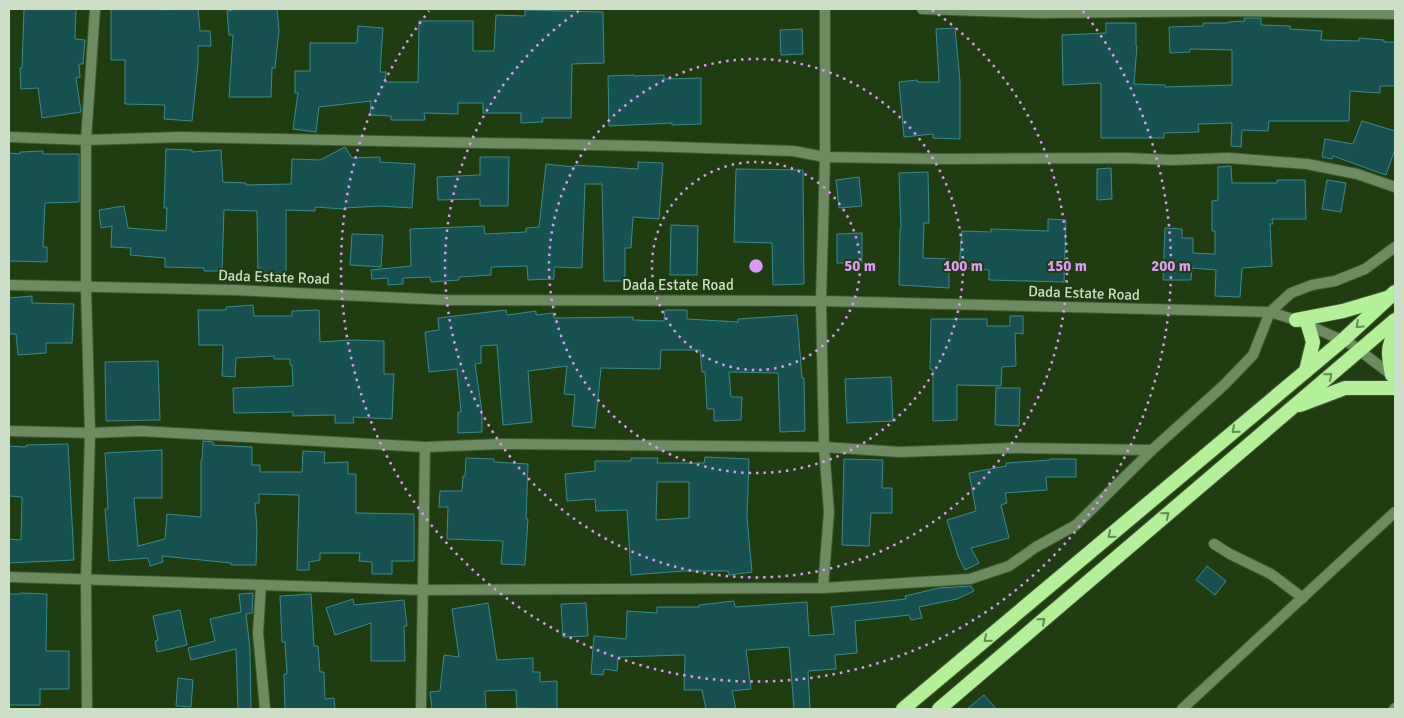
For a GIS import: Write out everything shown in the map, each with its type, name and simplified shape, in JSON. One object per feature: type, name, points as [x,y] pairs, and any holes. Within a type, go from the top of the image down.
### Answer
[{"type":"highway","points":[[1306,371],[1313,342],[1302,323],[1392,294]]},
{"type":"highway","points":[[903,709],[1343,340],[1392,294]]},
{"type":"highway","points":[[938,709],[1395,320]]},
{"type":"highway","points":[[1290,409],[1345,388],[1394,380],[1388,355],[1389,344],[1395,333]]},
{"type":"street","points":[[87,709],[86,579],[90,433],[86,288],[86,140],[95,9]]},
{"type":"street","points":[[824,588],[830,512],[824,448],[821,301],[825,157],[825,9]]},
{"type":"street","points":[[922,9],[1041,13],[1235,10],[1395,14]]},
{"type":"street","points":[[9,137],[86,140],[181,138],[633,146],[793,151],[825,157],[942,159],[1126,158],[1172,160],[1228,158],[1306,164],[1357,174],[1395,188]]},
{"type":"street","points":[[9,577],[423,590],[824,588],[970,578],[1009,566],[1036,547],[1076,525],[1152,450],[1224,385],[1253,355],[1270,312],[1291,293],[1312,285],[1335,281],[1365,269],[1395,247]]},
{"type":"street","name":"Dada Estate Road","points":[[9,285],[234,290],[447,300],[821,301],[1270,312],[1343,340],[1360,350],[1394,380]]},
{"type":"street","points":[[9,431],[140,432],[425,447],[502,444],[824,448],[900,452],[1015,448],[1152,450]]},
{"type":"street","points":[[421,709],[425,447]]},
{"type":"street","points":[[1182,709],[1395,512]]},
{"type":"street","points":[[1214,544],[1271,574],[1303,598]]},
{"type":"street","points":[[261,585],[258,633],[265,709]]},
{"type":"building","points":[[24,9],[76,9],[75,39],[85,40],[83,64],[79,64],[80,77],[76,78],[81,112],[42,118],[38,88],[21,89],[20,68],[22,68]]},
{"type":"building","points":[[111,9],[198,9],[200,31],[210,31],[211,46],[198,46],[192,121],[164,119],[165,105],[125,104],[125,60],[111,60]]},
{"type":"building","points":[[233,9],[277,9],[279,30],[275,68],[272,68],[271,97],[229,97],[233,35],[229,35],[227,11]]},
{"type":"building","points":[[525,10],[603,12],[604,63],[572,64],[571,118],[542,118],[543,122],[521,123],[521,113],[483,113],[483,103],[458,103],[458,114],[424,113],[425,120],[391,120],[391,116],[370,115],[371,101],[319,107],[316,132],[293,129],[298,93],[295,93],[295,71],[310,71],[310,43],[357,43],[358,26],[383,28],[380,72],[386,72],[385,82],[418,82],[419,21],[473,21],[473,51],[494,51],[496,15],[525,16]]},
{"type":"building","points":[[1244,18],[1261,18],[1261,25],[1290,26],[1290,29],[1322,31],[1321,40],[1359,41],[1359,38],[1395,42],[1395,86],[1380,86],[1380,93],[1350,91],[1349,121],[1269,121],[1268,131],[1242,130],[1241,147],[1231,146],[1232,123],[1198,124],[1199,132],[1164,133],[1164,138],[1101,138],[1101,83],[1063,85],[1062,35],[1106,33],[1106,23],[1136,23],[1137,46],[1134,84],[1165,85],[1165,87],[1232,85],[1232,50],[1190,49],[1190,52],[1170,53],[1169,27],[1203,26],[1203,23],[1245,21]]},
{"type":"building","points":[[955,28],[960,81],[960,139],[933,138],[933,134],[904,137],[899,82],[917,80],[918,82],[939,82],[936,29]]},
{"type":"building","points":[[802,29],[803,54],[781,55],[780,30]]},
{"type":"building","points":[[664,75],[664,79],[701,78],[701,124],[672,125],[672,123],[609,126],[608,76]]},
{"type":"building","points":[[1362,121],[1395,131],[1395,149],[1386,175],[1333,156],[1332,159],[1322,157],[1325,139],[1353,144]]},
{"type":"building","points":[[345,147],[352,158],[380,157],[380,162],[415,164],[412,208],[380,206],[344,209],[315,207],[315,211],[286,210],[286,273],[258,274],[257,211],[224,210],[222,271],[204,271],[204,268],[165,267],[165,258],[130,255],[131,248],[111,247],[112,226],[101,228],[99,210],[124,206],[128,228],[166,231],[167,208],[164,208],[166,149],[192,150],[192,152],[221,150],[223,182],[246,183],[246,185],[291,184],[292,159],[320,160]]},
{"type":"building","points":[[43,151],[43,154],[79,154],[79,202],[45,203],[43,247],[47,247],[47,262],[9,261],[9,153],[20,154],[20,152]]},
{"type":"building","points":[[480,157],[509,157],[508,206],[480,206],[480,199],[438,200],[437,177],[480,175]]},
{"type":"building","points":[[638,162],[663,163],[659,219],[633,217],[631,248],[625,248],[625,281],[604,281],[602,184],[585,184],[582,268],[554,267],[554,279],[528,280],[527,266],[491,267],[491,275],[459,277],[459,280],[431,282],[430,277],[403,278],[403,284],[388,285],[388,278],[372,279],[371,270],[411,266],[410,229],[484,226],[485,234],[526,232],[526,228],[539,227],[546,164],[638,169]]},
{"type":"building","points":[[1231,166],[1232,183],[1277,183],[1277,180],[1305,180],[1306,219],[1272,219],[1273,224],[1270,224],[1272,266],[1242,268],[1240,297],[1215,296],[1216,270],[1192,268],[1191,280],[1163,280],[1165,228],[1182,229],[1182,238],[1193,238],[1193,253],[1215,254],[1215,231],[1212,231],[1212,201],[1218,200],[1218,167]]},
{"type":"building","points":[[1111,168],[1112,199],[1097,200],[1097,169]]},
{"type":"building","points":[[736,169],[803,170],[804,284],[773,285],[772,243],[734,242]]},
{"type":"building","points":[[928,172],[929,223],[924,223],[923,258],[949,259],[949,288],[899,285],[901,229],[899,173]]},
{"type":"building","points":[[859,177],[862,206],[839,208],[836,180]]},
{"type":"building","points":[[1327,180],[1346,183],[1341,212],[1322,209]]},
{"type":"building","points":[[1048,219],[1066,220],[1064,282],[989,280],[989,270],[959,268],[962,231],[991,232],[991,229],[1048,231]]},
{"type":"building","points":[[671,225],[698,226],[697,275],[670,275]]},
{"type":"building","points":[[862,233],[862,263],[837,263],[837,234]]},
{"type":"building","points":[[352,234],[383,235],[381,267],[350,265]]},
{"type":"building","points":[[32,296],[32,303],[74,304],[72,343],[46,343],[46,353],[18,355],[16,334],[9,334],[9,298]]},
{"type":"building","points":[[253,305],[254,316],[292,316],[292,311],[319,310],[320,342],[350,340],[384,341],[384,374],[394,374],[392,419],[353,417],[354,423],[335,423],[335,415],[293,416],[293,412],[234,413],[233,388],[293,386],[290,359],[274,359],[274,356],[236,358],[235,377],[222,376],[223,345],[199,345],[198,310],[226,310],[226,307]]},
{"type":"building","points":[[506,310],[507,315],[536,311],[536,315],[553,313],[554,318],[633,317],[633,320],[664,321],[665,310],[687,310],[687,319],[738,322],[738,319],[797,315],[802,378],[804,378],[805,431],[780,432],[778,373],[729,372],[731,397],[742,397],[741,420],[714,421],[714,409],[707,409],[705,372],[702,372],[700,350],[661,350],[660,369],[601,368],[595,428],[572,426],[575,395],[564,394],[567,366],[528,371],[532,422],[503,425],[497,345],[481,346],[481,363],[475,364],[482,412],[482,432],[458,433],[458,412],[461,412],[457,369],[429,372],[425,332],[439,330],[438,318]]},
{"type":"building","points":[[1010,316],[1023,316],[1023,334],[1015,333],[1016,366],[1002,367],[1001,386],[957,385],[957,420],[933,421],[933,370],[930,369],[931,319],[987,319],[987,326],[1010,326]]},
{"type":"building","points":[[158,361],[160,420],[106,421],[105,362]]},
{"type":"building","points":[[891,377],[893,421],[847,423],[845,379]]},
{"type":"building","points":[[996,388],[1020,388],[1019,426],[995,425]]},
{"type":"building","points":[[203,441],[213,442],[213,445],[252,447],[252,465],[260,465],[260,472],[302,472],[303,451],[325,452],[324,463],[348,462],[348,474],[356,474],[356,513],[414,514],[414,561],[392,561],[392,574],[372,574],[372,562],[359,561],[360,553],[320,553],[320,560],[309,562],[309,570],[297,570],[299,495],[259,494],[259,503],[255,503],[257,529],[256,565],[231,565],[231,563],[162,556],[163,562],[150,566],[148,558],[109,561],[105,509],[108,509],[105,453],[162,450],[162,498],[134,498],[138,546],[165,539],[167,514],[201,517]]},
{"type":"building","points":[[68,444],[74,560],[9,563],[9,539],[21,540],[22,497],[9,496],[9,446],[26,447],[26,445]]},
{"type":"building","points":[[705,457],[749,459],[747,518],[752,572],[729,575],[728,571],[684,571],[631,575],[627,510],[596,511],[595,499],[567,501],[565,474],[595,471],[595,461],[631,461],[631,458],[658,458],[657,463],[704,463]],"holes":[[[657,482],[689,482],[689,518],[656,520]]]},
{"type":"building","points":[[466,458],[494,459],[494,462],[528,464],[526,519],[528,519],[525,565],[501,564],[503,541],[447,539],[448,507],[439,507],[440,491],[462,491]]},
{"type":"building","points":[[844,459],[883,460],[882,488],[892,488],[892,513],[871,513],[869,546],[842,545]]},
{"type":"building","points":[[1076,459],[1076,477],[1046,477],[1047,490],[1005,493],[1007,503],[1001,505],[1009,538],[971,548],[979,563],[965,570],[958,556],[947,520],[976,511],[969,473],[1006,466],[1006,463]]},
{"type":"building","points":[[1207,566],[1226,581],[1215,595],[1196,580]]},
{"type":"building","points":[[971,586],[974,591],[957,599],[919,607],[922,618],[911,620],[909,615],[855,621],[857,653],[835,655],[836,669],[808,671],[810,709],[794,709],[789,647],[746,650],[751,689],[732,691],[736,709],[706,709],[702,690],[684,690],[685,655],[618,657],[617,671],[604,669],[603,675],[591,674],[594,636],[626,639],[627,611],[657,613],[657,607],[699,607],[699,605],[734,601],[735,607],[807,602],[809,636],[834,634],[831,607],[906,599],[905,596],[939,588]]},
{"type":"building","points":[[253,593],[252,613],[246,614],[250,649],[251,709],[238,709],[236,649],[191,660],[188,648],[215,641],[210,619],[241,612],[239,594]]},
{"type":"building","points":[[9,594],[47,594],[46,651],[69,651],[69,689],[40,689],[40,705],[9,705]]},
{"type":"building","points":[[311,594],[314,646],[318,646],[320,672],[324,672],[325,699],[334,698],[335,709],[285,709],[284,674],[287,674],[285,642],[282,642],[280,596]]},
{"type":"building","points":[[353,599],[354,605],[404,600],[407,626],[404,626],[405,661],[371,661],[371,623],[335,635],[326,608]]},
{"type":"building","points":[[488,603],[497,660],[533,658],[533,672],[540,672],[540,682],[557,681],[557,709],[517,708],[516,690],[485,691],[486,709],[432,709],[430,692],[440,691],[444,655],[459,657],[452,609]]},
{"type":"building","points":[[586,603],[588,636],[563,637],[561,604]]},
{"type":"building","points":[[180,610],[187,645],[157,652],[155,641],[158,640],[153,616]]},
{"type":"building","points":[[178,678],[193,680],[191,707],[176,706]]},
{"type":"building","points":[[984,695],[996,709],[967,709]]}]
